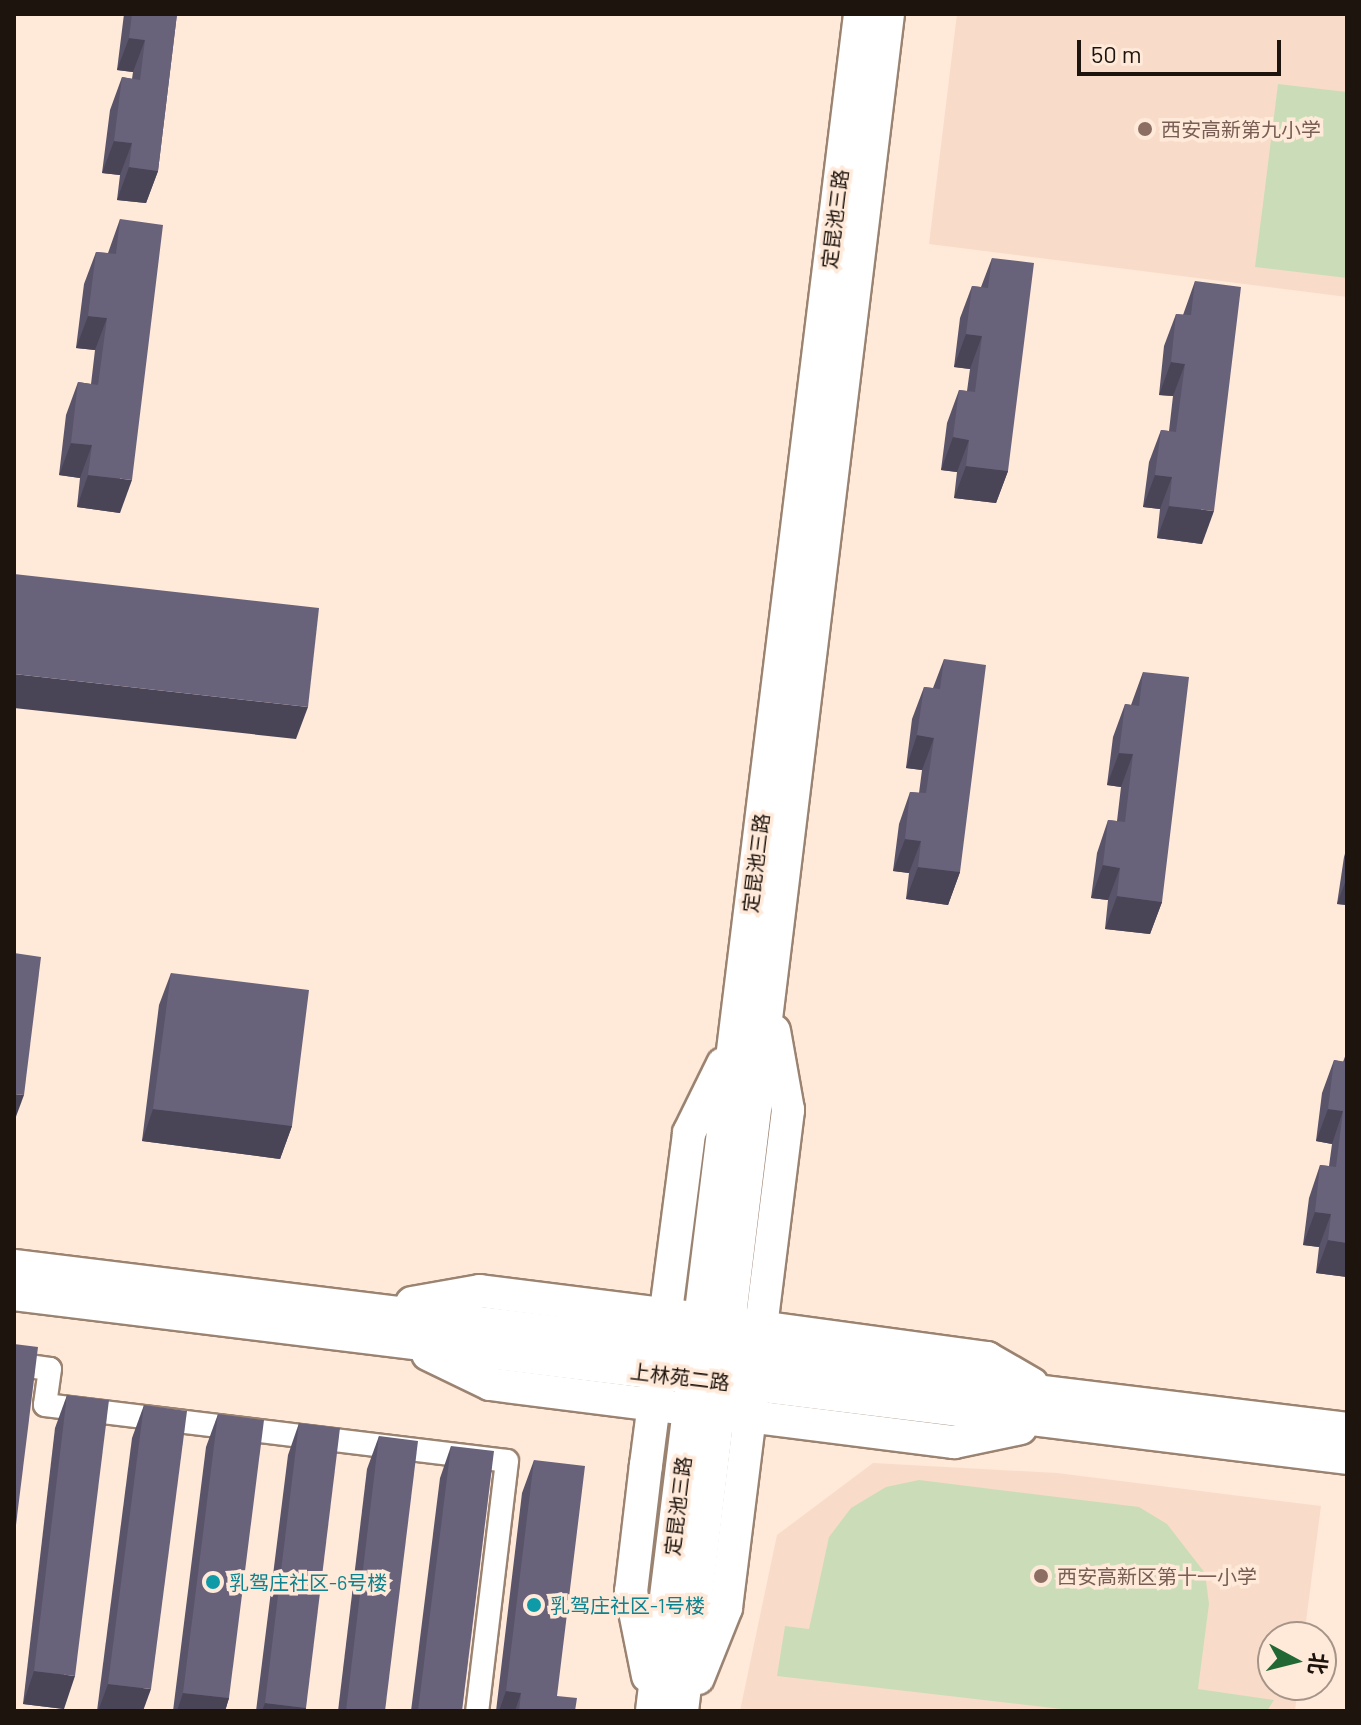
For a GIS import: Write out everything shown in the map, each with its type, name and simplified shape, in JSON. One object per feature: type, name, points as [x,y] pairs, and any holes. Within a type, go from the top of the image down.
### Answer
[{"type":"street","name":"定昆池三路","points":[[668,1709],[709,1365],[735,1039],[860,14]]},
{"type":"street","name":"定昆池三路","points":[[709,1365],[768,999],[888,14]]},
{"type":"street","points":[[668,1709],[726,1608],[788,1110],[768,999]]},
{"type":"street","points":[[668,1709],[631,1592],[689,1133],[735,1039]]},
{"type":"street","name":"上林苑二路","points":[[14,1266],[377,1310],[709,1365],[757,1356],[1347,1458]]},
{"type":"street","name":"上林苑二路","points":[[14,1294],[403,1342],[660,1359]]},
{"type":"street","points":[[660,1359],[709,1365],[757,1356]]},
{"type":"street","points":[[14,1364],[50,1369],[45,1405],[507,1461],[477,1711]]},
{"type":"street","points":[[709,1365],[750,1417],[954,1442],[1047,1407]]},
{"type":"street","name":"上林苑二路","points":[[1047,1407],[1347,1429]]},
{"type":"shaded area","name":"西安高新第九小学","points":[[957,14],[1347,14],[1347,297],[929,244]]},
{"type":"shaded area","name":"西安高新区第十一小学","points":[[873,1463],[1057,1473],[1321,1506],[1306,1621],[1257,1621],[1257,1701],[1296,1701],[1295,1711],[740,1711],[777,1535]]},
{"type":"green space","points":[[1278,84],[1347,92],[1347,278],[1255,267]]},
{"type":"green space","name":"西安高新区第十一小学","points":[[919,1480],[1139,1507],[1167,1524],[1205,1573],[1209,1604],[1198,1689],[1257,1698],[1257,1701],[1273,1701],[1267,1711],[1079,1711],[777,1676],[785,1626],[809,1629],[829,1537],[851,1508],[886,1487]]},
{"type":"building","points":[[132,14],[177,14],[158,171],[129,167],[132,143],[114,141],[122,77],[140,80],[145,40],[129,38]]},
{"type":"building","points":[[120,219],[163,225],[132,480],[88,475],[92,445],[71,443],[78,382],[98,385],[107,318],[88,316],[96,252],[116,254]]},
{"type":"building","points":[[992,258],[1034,263],[1008,471],[966,466],[969,440],[953,437],[959,390],[975,392],[982,336],[966,334],[972,286],[988,288]]},
{"type":"building","points":[[1195,281],[1241,287],[1214,511],[1169,506],[1172,477],[1155,475],[1161,430],[1176,432],[1185,364],[1171,362],[1176,314],[1191,315]]},
{"type":"building","points":[[14,574],[319,608],[308,707],[14,674]]},
{"type":"building","points":[[944,659],[986,665],[960,872],[918,867],[921,841],[905,839],[910,792],[926,793],[934,738],[917,735],[924,687],[940,689]]},
{"type":"building","points":[[1143,672],[1189,677],[1162,902],[1117,896],[1120,868],[1103,865],[1108,820],[1125,822],[1133,754],[1119,753],[1125,704],[1139,706]]},
{"type":"building","points":[[14,953],[41,957],[24,1095],[14,1094]]},
{"type":"building","points":[[171,973],[309,990],[292,1126],[153,1109]]},
{"type":"building","points":[[1334,1060],[1347,1062],[1347,1243],[1328,1240],[1331,1214],[1315,1212],[1320,1165],[1336,1167],[1343,1111],[1328,1109]]},
{"type":"building","points":[[14,1344],[38,1347],[14,1541]]},
{"type":"building","points":[[67,1395],[109,1400],[75,1676],[34,1671]]},
{"type":"building","points":[[144,1405],[187,1411],[151,1689],[108,1684]]},
{"type":"building","name":"乳驾庄社区-6号楼","points":[[218,1414],[264,1420],[229,1698],[183,1693]]},
{"type":"building","points":[[299,1423],[340,1428],[306,1708],[265,1703]]},
{"type":"building","points":[[379,1436],[418,1441],[385,1711],[346,1711]]},
{"type":"building","points":[[451,1446],[494,1451],[462,1711],[418,1711]]},
{"type":"building","name":"乳驾庄社区-1号楼","points":[[534,1460],[585,1466],[557,1696],[577,1698],[575,1711],[519,1711],[521,1693],[506,1691]]},
{"type":"place","name":"西安高新第九小学","points":[[1145,129]]},
{"type":"place","name":"西安高新区第十一小学","points":[[1041,1576]]},
{"type":"place","name":"乳驾庄社区-6号楼","points":[[213,1582]]},
{"type":"place","name":"乳驾庄社区-1号楼","points":[[534,1605]]}]
